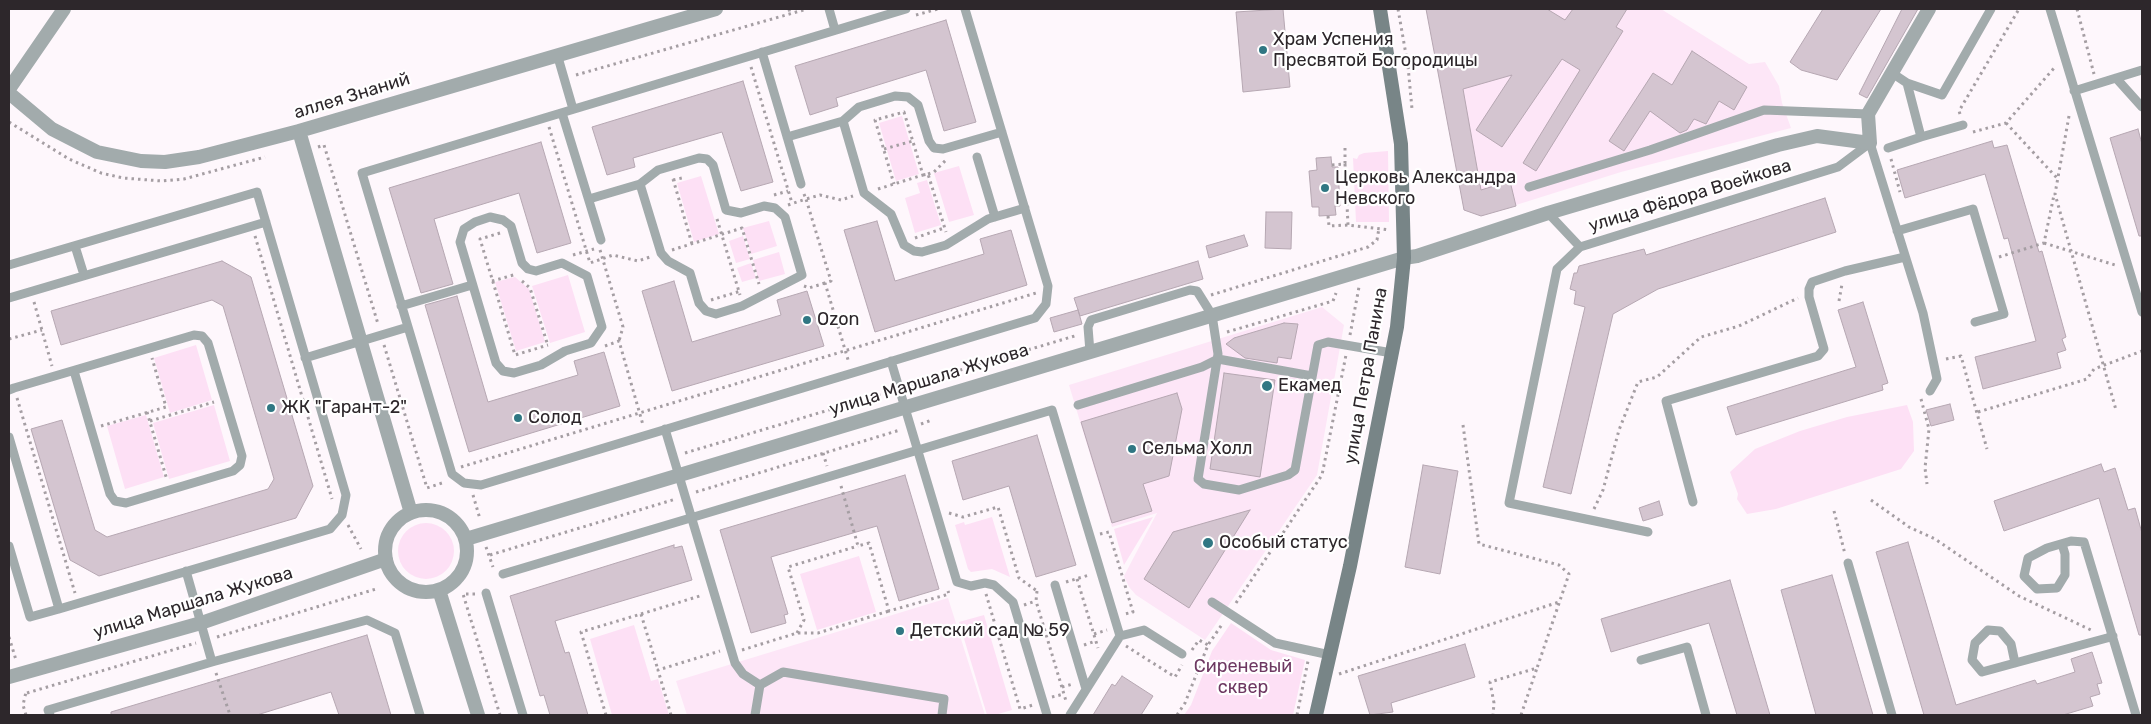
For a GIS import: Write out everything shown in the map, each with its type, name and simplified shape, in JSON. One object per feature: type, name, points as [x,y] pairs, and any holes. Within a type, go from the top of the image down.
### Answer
[{"type":"main road","name":"улица Петра Панина","points":[[1316,715],[1350,566],[1392,353],[1397,327],[1404,258],[1405,231],[1401,144],[1380,9]]},
{"type":"street","points":[[9,89],[64,9]]},
{"type":"street","name":"аллея Знаний","points":[[9,93],[52,129],[97,152],[142,161],[165,162],[200,157],[298,132],[557,54],[716,9]]},
{"type":"street","points":[[1870,143],[1868,114],[1929,9]]},
{"type":"street","points":[[298,132],[411,514]]},
{"type":"street","name":"улица Маршала Жукова","points":[[466,539],[1404,258],[1417,256],[1548,213],[1817,136],[1870,143]]},
{"type":"street","points":[[426,510],[442,514],[456,522],[466,539],[467,555],[463,570],[452,583],[438,590],[418,592],[404,586],[392,574],[386,559],[386,543],[390,532],[397,522],[411,514],[426,510]]},
{"type":"street","name":"улица Маршала Жукова","points":[[9,676],[201,623],[386,559]]},
{"type":"street","points":[[438,590],[478,715]]},
{"type":"lane","points":[[829,9],[835,30]]},
{"type":"lane","points":[[906,9],[362,173],[452,474],[464,483],[481,485],[1035,318],[1046,304],[1048,290],[965,9]]},
{"type":"lane","points":[[1892,73],[1906,84],[1942,95],[1991,9]]},
{"type":"lane","points":[[2050,9],[2142,312]]},
{"type":"lane","points":[[762,52],[801,184]]},
{"type":"lane","points":[[557,54],[573,109]]},
{"type":"lane","points":[[2074,91],[2142,70]]},
{"type":"lane","points":[[2116,78],[2142,107]]},
{"type":"lane","points":[[1906,84],[1921,137]]},
{"type":"lane","points":[[788,137],[843,121],[859,107],[895,96],[908,97],[918,105],[929,141],[934,148],[943,149],[1002,132]]},
{"type":"lane","points":[[1529,187],[1650,150],[1764,110],[1868,114]]},
{"type":"lane","points":[[562,113],[601,240]]},
{"type":"lane","points":[[843,121],[864,193],[891,214],[904,245],[914,251],[922,252],[949,243],[995,217],[1024,208]]},
{"type":"lane","points":[[1888,148],[1963,125]]},
{"type":"lane","points":[[1870,143],[1923,313],[1937,379],[1930,391]]},
{"type":"lane","name":"улица Фёдора Воейкова","points":[[1648,532],[1508,503],[1557,269],[1580,247],[1838,167],[1870,143]]},
{"type":"lane","points":[[977,157],[995,217]]},
{"type":"lane","points":[[589,200],[640,184],[658,170],[699,158],[707,159],[713,165],[726,210],[741,213],[764,206],[775,208],[785,217],[802,275],[743,306],[716,314],[706,311],[699,303],[690,273],[668,261],[661,253],[640,184]]},
{"type":"lane","points":[[9,265],[257,192],[346,495],[342,515],[330,529],[30,617],[9,546]]},
{"type":"lane","points":[[1897,231],[1973,209],[2004,314],[1974,322]]},
{"type":"lane","points":[[1548,213],[1580,247]]},
{"type":"lane","points":[[490,217],[503,220],[512,226],[522,263],[530,270],[536,271],[562,263],[587,276],[602,327],[591,343],[565,351],[541,365],[514,373],[503,371],[496,363],[460,242],[464,229],[475,222],[490,217]]},
{"type":"lane","points":[[9,298],[266,222]]},
{"type":"lane","points":[[75,246],[84,275]]},
{"type":"lane","points":[[1693,502],[1666,401],[1818,356],[1824,349],[1808,298],[1812,282],[1845,271],[1906,257]]},
{"type":"lane","points":[[402,306],[472,285]]},
{"type":"lane","points":[[1090,352],[1088,323],[1094,318],[1194,289],[1202,298],[1212,316],[1218,359],[1198,479],[1204,484],[1239,490],[1292,473],[1296,465],[1318,344],[1328,342],[1392,353]]},
{"type":"lane","points":[[305,358],[408,327]]},
{"type":"lane","points":[[12,389],[194,335],[202,336],[208,343],[242,456],[240,465],[233,471],[126,503],[115,501],[110,494],[74,371]]},
{"type":"lane","points":[[1078,405],[1202,367],[1218,359],[1312,376]]},
{"type":"lane","points":[[890,361],[957,582],[971,586],[982,584],[994,586],[1013,602],[1047,715]]},
{"type":"lane","points":[[503,574],[1052,410],[1120,636]]},
{"type":"lane","points":[[665,429],[679,475],[679,497],[691,517],[736,663],[744,674],[760,685]]},
{"type":"lane","points":[[9,437],[59,609]]},
{"type":"lane","points":[[2062,544],[2065,554],[2065,575],[2057,588],[2037,589],[2024,576],[2028,558],[2062,544],[2071,541],[2084,542],[2110,637],[2136,715]]},
{"type":"lane","points":[[1848,563],[1892,715]]},
{"type":"lane","points":[[186,571],[212,662]]},
{"type":"lane","points":[[1056,585],[1086,689]]},
{"type":"lane","points":[[486,593],[523,715]]},
{"type":"lane","points":[[1212,602],[1275,643],[1330,655]]},
{"type":"lane","points":[[50,715],[48,710],[212,662],[368,620],[395,633],[420,715]]},
{"type":"lane","points":[[1070,715],[1120,636],[1144,630],[1182,654]]},
{"type":"lane","points":[[2015,663],[2011,644],[2000,632],[1988,630],[1975,643],[1972,660],[1982,672],[2015,663],[2110,637]]},
{"type":"lane","points":[[1641,660],[1687,647],[1706,715]]},
{"type":"lane","points":[[755,715],[760,685],[782,672],[944,699],[942,715]]},
{"type":"path","points":[[789,9],[790,14]]},
{"type":"path","points":[[2019,9],[1959,111],[1966,134],[2006,123],[2064,57]]},
{"type":"path","points":[[2077,9],[2096,84]]},
{"type":"path","points":[[751,66],[792,203]]},
{"type":"path","points":[[2044,243],[2074,91]]},
{"type":"path","points":[[894,184],[875,120],[904,112],[923,175]]},
{"type":"path","points":[[546,118],[590,263],[613,255],[638,261],[742,228],[760,289]]},
{"type":"path","points":[[2006,123],[2057,178]]},
{"type":"path","points":[[884,149],[913,141]]},
{"type":"path","points":[[1345,148],[1348,225]]},
{"type":"path","points":[[1332,164],[1345,164]]},
{"type":"path","points":[[670,167],[692,244]]},
{"type":"path","points":[[775,208],[820,195],[841,200],[934,172]]},
{"type":"path","points":[[928,174],[949,243]]},
{"type":"path","points":[[674,180],[688,176]]},
{"type":"path","points":[[2054,194],[2116,410]]},
{"type":"path","points":[[806,199],[831,282],[825,283],[852,373]]},
{"type":"path","points":[[716,216],[743,306]]},
{"type":"path","points":[[1328,216],[1329,226],[1348,225],[1405,231]]},
{"type":"path","points":[[252,226],[334,507]]},
{"type":"path","points":[[907,247],[916,236],[944,228]]},
{"type":"path","points":[[1202,298],[1368,247],[1377,240],[1380,228]]},
{"type":"path","points":[[500,233],[480,239],[515,355],[548,345]]},
{"type":"path","points":[[1988,260],[2044,243],[2129,270]]},
{"type":"path","points":[[1352,252],[1357,272]]},
{"type":"path","points":[[492,281],[530,270]]},
{"type":"path","points":[[1177,715],[1185,703],[1208,646],[1322,475],[1360,284],[1352,286]]},
{"type":"path","points":[[530,288],[552,359]]},
{"type":"path","points":[[699,303],[746,289]]},
{"type":"path","points":[[451,470],[1048,290]]},
{"type":"path","points":[[1224,333],[1333,300],[1338,290]]},
{"type":"path","points":[[30,291],[55,376]]},
{"type":"path","points":[[9,340],[42,330]]},
{"type":"path","points":[[673,457],[1088,332]]},
{"type":"path","points":[[591,343],[593,349],[619,342],[646,435]]},
{"type":"path","points":[[149,349],[169,415]]},
{"type":"path","points":[[1978,412],[2087,379],[2094,369],[2142,351]]},
{"type":"path","points":[[1961,356],[1987,449]]},
{"type":"path","points":[[1927,484],[1925,468],[1929,430],[1920,400],[1937,379]]},
{"type":"path","points":[[12,389],[78,603]]},
{"type":"path","points":[[150,421],[225,399]]},
{"type":"path","points":[[91,429],[166,407]]},
{"type":"path","points":[[148,412],[170,490]]},
{"type":"path","points":[[490,555],[932,420]]},
{"type":"path","points":[[1463,425],[1479,544],[1559,566],[1569,574],[1521,715]]},
{"type":"path","points":[[469,484],[480,519]]},
{"type":"path","points":[[841,486],[858,546]]},
{"type":"path","points":[[1870,500],[1909,527],[1935,539],[2019,596],[2110,637]]},
{"type":"path","points":[[963,518],[998,507],[1019,578],[1037,591]]},
{"type":"path","points":[[1834,511],[1848,563]]},
{"type":"path","points":[[342,515],[361,549]]},
{"type":"path","points":[[1090,537],[1109,532],[1112,541],[1133,612],[1114,617]]},
{"type":"path","points":[[797,634],[804,620],[788,567],[869,543],[889,611]]},
{"type":"path","points":[[1037,591],[1100,571]]},
{"type":"path","points":[[1077,579],[1102,664]]},
{"type":"path","points":[[741,645],[742,650],[797,634],[818,633],[949,594],[946,584]]},
{"type":"path","points":[[982,584],[1020,709],[1043,702]]},
{"type":"path","points":[[1037,591],[1036,601],[1070,715]]},
{"type":"path","points":[[606,715],[581,632],[714,592]]},
{"type":"path","points":[[463,594],[500,715]]},
{"type":"path","points":[[1338,674],[1560,602]]},
{"type":"path","points":[[641,614],[671,715]]},
{"type":"path","points":[[658,670],[731,648]]},
{"type":"path","points":[[1297,715],[1310,651]]},
{"type":"path","points":[[212,662],[230,715]]},
{"type":"path","points":[[1493,715],[1494,703],[1490,682],[1536,668]]},
{"type":"shaded area","points":[[1426,9],[1661,9],[1749,64],[1765,62],[1779,86],[1782,103],[1791,128],[1621,172],[1481,216],[1464,210]]},
{"type":"shaded area","points":[[1322,307],[1344,325],[1317,475],[1205,640],[1136,595],[1129,587],[1124,576],[1157,513],[1112,527],[1069,385]]},
{"type":"shaded area","name":"Детский сад № 59","points":[[948,598],[985,715],[687,715],[676,681]]},
{"type":"green space","points":[[902,116],[919,174],[896,181],[879,123]]},
{"type":"green space","points":[[1388,151],[1389,222],[1356,222],[1353,158],[1357,159],[1359,155],[1364,153]]},
{"type":"green space","points":[[959,166],[974,215],[949,222],[934,173]]},
{"type":"green space","points":[[701,176],[719,234],[694,242],[677,183]]},
{"type":"green space","points":[[927,180],[941,225],[915,233],[905,198],[920,193],[917,183]]},
{"type":"green space","points":[[769,221],[777,246],[751,254],[743,228]]},
{"type":"green space","points":[[743,236],[750,259],[736,263],[729,241]]},
{"type":"green space","points":[[779,252],[785,274],[759,281],[753,260]]},
{"type":"green space","points":[[751,263],[756,278],[742,282],[737,268]]},
{"type":"green space","points":[[568,275],[585,332],[550,343],[532,286]]},
{"type":"green space","points":[[515,277],[529,289],[545,342],[516,351],[495,282]]},
{"type":"green space","points":[[196,345],[212,400],[170,413],[154,358]]},
{"type":"green space","points":[[214,405],[230,461],[169,479],[153,423]]},
{"type":"green space","points":[[1907,405],[1913,422],[1914,451],[1901,469],[1776,509],[1747,514],[1737,499],[1738,494],[1730,472],[1755,449],[1800,431],[1847,417]]},
{"type":"green space","points":[[146,415],[164,477],[125,489],[107,426]]},
{"type":"green space","points":[[992,517],[1010,577],[992,569],[971,572],[968,569],[955,525],[964,522],[965,525]]},
{"type":"green space","points":[[1153,517],[1124,565],[1114,529]]},
{"type":"green space","points":[[420,523],[432,523],[442,527],[450,535],[454,551],[450,567],[442,575],[432,579],[420,579],[410,575],[402,567],[398,557],[398,545],[402,535],[410,527]]},
{"type":"green space","points":[[859,556],[876,612],[817,630],[800,574]]},
{"type":"green space","points":[[984,615],[1012,710],[995,715],[987,715],[959,622]]},
{"type":"green space","name":"Сиреневый сквер","points":[[1231,623],[1271,650],[1305,660],[1293,715],[1184,715],[1191,705],[1212,651]]},
{"type":"green space","points":[[634,625],[651,681],[658,679],[669,715],[612,715],[590,639]]},
{"type":"building","name":"Храм Успения Пресвятой Богородицы","points":[[1283,9],[1290,87],[1243,92],[1236,12]]},
{"type":"building","points":[[1426,9],[1547,9],[1565,20],[1573,9],[1627,9],[1616,27],[1623,31],[1536,171],[1523,163],[1580,70],[1562,59],[1502,147],[1476,130],[1512,75],[1463,89],[1481,190],[1510,181],[1516,206],[1481,216],[1464,210]]},
{"type":"building","points":[[1823,9],[1881,9],[1837,80],[1801,70],[1790,62]]},
{"type":"building","points":[[1902,9],[1918,9],[1867,98],[1859,94]]},
{"type":"building","points":[[946,20],[976,122],[944,131],[926,70],[836,98],[838,106],[810,115],[795,66]]},
{"type":"building","points":[[1692,51],[1747,87],[1734,110],[1719,101],[1706,124],[1694,119],[1687,130],[1680,133],[1650,111],[1624,151],[1609,141],[1653,73],[1672,85]]},
{"type":"building","points":[[743,81],[773,182],[741,191],[722,132],[633,158],[635,167],[607,175],[592,127]]},
{"type":"building","points":[[2138,129],[2142,144],[2142,236],[2139,236],[2110,138]]},
{"type":"building","points":[[1992,141],[1994,148],[2007,145],[2039,252],[2042,251],[2066,337],[2062,339],[2066,350],[2057,353],[2061,368],[1983,389],[1975,357],[2036,341],[2008,238],[2004,239],[1985,174],[1905,198],[1897,170]]},
{"type":"building","points":[[541,142],[571,243],[537,253],[519,193],[434,219],[453,284],[421,293],[389,188]]},
{"type":"building","name":"Церковь Александра Невского","points":[[1331,157],[1332,167],[1338,167],[1340,206],[1335,206],[1336,215],[1319,216],[1319,207],[1312,207],[1309,171],[1317,170],[1316,158]]},
{"type":"building","points":[[1825,198],[1836,232],[1658,289],[1613,314],[1571,494],[1543,487],[1585,307],[1574,304],[1576,291],[1570,289],[1574,273],[1577,273],[1579,266],[1644,249],[1646,255]]},
{"type":"building","points":[[1266,212],[1292,212],[1291,249],[1265,248]]},
{"type":"building","points":[[877,221],[895,281],[984,254],[980,239],[1011,230],[1027,285],[875,332],[844,230]]},
{"type":"building","points":[[1244,235],[1248,246],[1209,258],[1206,246]]},
{"type":"building","name":"ЖК \"Гарант-2\"","points":[[222,261],[251,277],[313,486],[296,518],[99,576],[70,560],[31,429],[62,420],[95,530],[107,537],[268,489],[274,479],[223,306],[212,300],[61,345],[51,311]]},
{"type":"building","points":[[1198,261],[1203,279],[1080,316],[1074,298]]},
{"type":"building","points":[[674,281],[692,342],[781,315],[777,300],[807,291],[824,346],[672,391],[642,291]]},
{"type":"building","points":[[457,296],[488,402],[578,375],[574,361],[604,352],[620,406],[469,452],[425,305]]},
{"type":"building","points":[[1863,302],[1888,383],[1882,385],[1883,390],[1736,435],[1727,407],[1856,367],[1838,310]]},
{"type":"building","points":[[1078,310],[1082,324],[1054,332],[1050,318]]},
{"type":"building","points":[[1284,323],[1298,324],[1291,359],[1278,357],[1277,363],[1245,358],[1226,344],[1234,338]]},
{"type":"building","points":[[1224,373],[1275,380],[1260,477],[1210,469]]},
{"type":"building","name":"Сельма Холл","points":[[1177,393],[1182,409],[1169,476],[1143,484],[1152,511],[1112,523],[1081,422]]},
{"type":"building","points":[[1950,404],[1954,420],[1931,426],[1926,410]]},
{"type":"building","points":[[1037,435],[1076,565],[1036,577],[1009,486],[963,500],[952,461]]},
{"type":"building","points":[[2101,464],[2104,472],[2115,468],[2128,510],[2135,508],[2142,533],[2142,635],[2139,635],[2099,498],[2004,531],[1994,501]]},
{"type":"building","points":[[1423,465],[1458,471],[1440,574],[1405,567]]},
{"type":"building","points":[[905,475],[939,589],[899,601],[877,526],[771,557],[788,614],[784,615],[786,623],[751,633],[720,530]]},
{"type":"building","points":[[1659,501],[1663,515],[1643,521],[1639,508]]},
{"type":"building","points":[[1250,510],[1189,608],[1144,579],[1173,532]]},
{"type":"building","points":[[1908,542],[1956,705],[2035,680],[2037,684],[2075,672],[2071,659],[2092,652],[2102,683],[2097,684],[2100,694],[2090,697],[2093,706],[2063,715],[1924,715],[1876,552]]},
{"type":"building","points":[[674,545],[674,548],[682,546],[692,580],[555,621],[565,653],[569,652],[588,715],[550,715],[544,695],[540,696],[510,596]]},
{"type":"building","points":[[1832,575],[1873,715],[1816,715],[1781,590]]},
{"type":"building","points":[[1730,580],[1770,715],[1737,715],[1709,623],[1611,652],[1601,619]]},
{"type":"building","points":[[367,635],[391,715],[339,715],[331,692],[257,715],[111,715],[111,712]]},
{"type":"building","points":[[1465,644],[1475,677],[1391,703],[1393,712],[1370,715],[1358,676]]},
{"type":"building","points":[[1122,676],[1153,696],[1141,715],[1093,715],[1112,684],[1115,686]]},
{"type":"place","name":"Храм Успения Пресвятой Богородицы","points":[[1263,50]]},
{"type":"place","name":"Церковь Александра Невского","points":[[1325,188]]},
{"type":"place","name":"Ozon","points":[[807,320]]},
{"type":"place","name":"Екамед","points":[[1267,386]]},
{"type":"place","name":"ЖК \"Гарант-2\"","points":[[271,408]]},
{"type":"place","name":"Солод","points":[[518,418]]},
{"type":"place","name":"Сельма Холл","points":[[1132,449]]},
{"type":"place","name":"Особый статус","points":[[1208,543]]},
{"type":"place","name":"Детский сад № 59","points":[[900,631]]}]
